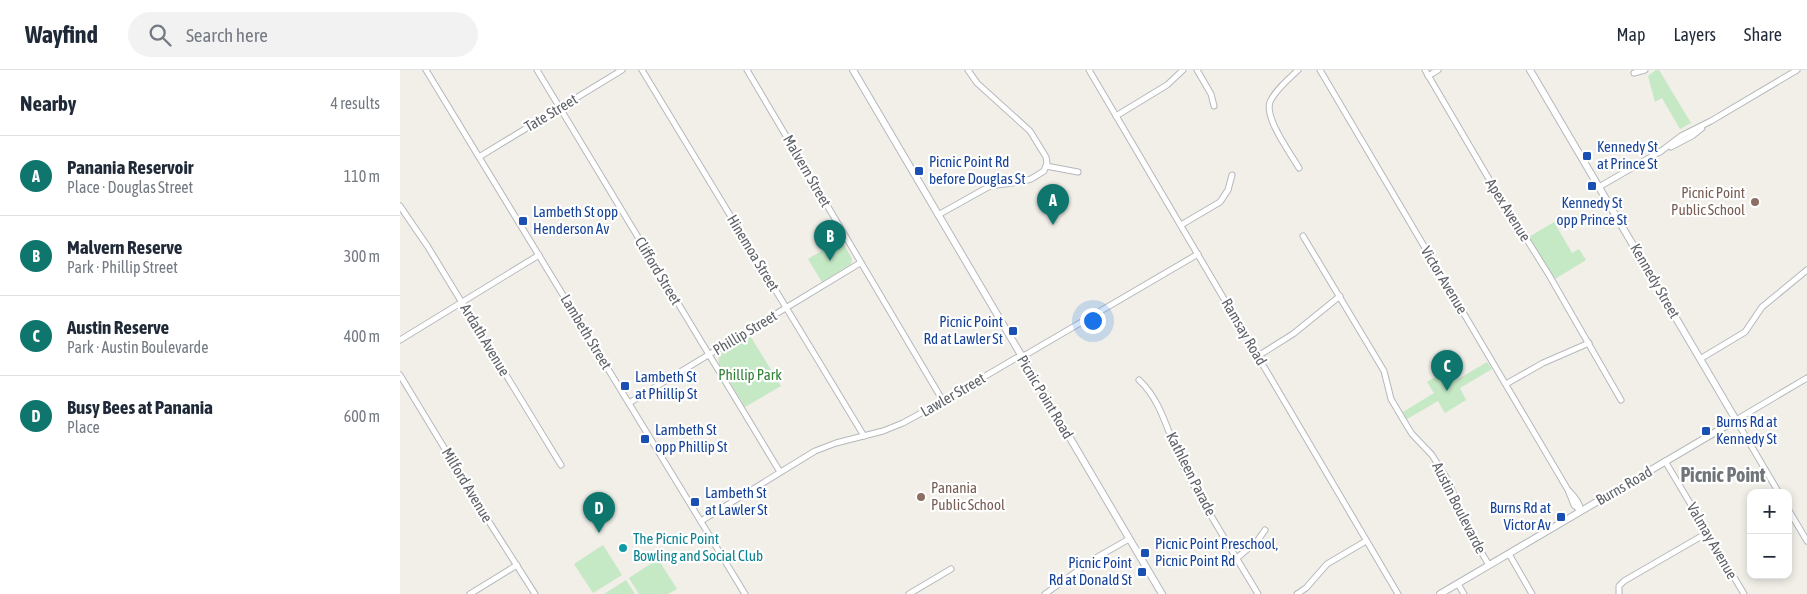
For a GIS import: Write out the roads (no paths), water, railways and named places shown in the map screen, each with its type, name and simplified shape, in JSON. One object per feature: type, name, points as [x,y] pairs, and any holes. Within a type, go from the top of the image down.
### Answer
[{"type":"street","name":"Lambeth Street","points":[[426,70],[745,594]]},
{"type":"street","name":"Clifford Street","points":[[537,70],[780,472]]},
{"type":"street","name":"Tate Street","points":[[479,157],[622,70]]},
{"type":"street","name":"Hinemoa Street","points":[[642,70],[864,436]]},
{"type":"street","name":"Malvern Street","points":[[747,70],[943,401]]},
{"type":"street","name":"Picnic Point Road","points":[[853,70],[1162,594]]},
{"type":"street","points":[[938,215],[986,188],[998,184],[1026,181],[1041,173],[1046,166],[1046,157],[1030,131],[980,86],[968,70]]},
{"type":"street","name":"Ramsay Road","points":[[1089,70],[1398,594]]},
{"type":"street","points":[[1116,116],[1167,85],[1183,70]]},
{"type":"street","points":[[1197,70],[1209,90],[1214,106]]},
{"type":"street","points":[[1298,70],[1272,99],[1268,109],[1270,119],[1300,168]]},
{"type":"street","name":"Victor Avenue","points":[[1320,70],[1568,490],[1574,505],[1580,511]]},
{"type":"street","name":"Apex Avenue","points":[[1425,70],[1589,343],[1621,400]]},
{"type":"street","points":[[1428,76],[1438,70]]},
{"type":"street","name":"Kennedy Street","points":[[1530,70],[1776,489]]},
{"type":"street","points":[[1634,73],[1645,70]]},
{"type":"street","points":[[1600,187],[1660,152],[1692,136],[1711,121],[1797,70]]},
{"type":"street","points":[[1046,166],[1078,172]]},
{"type":"street","points":[[1181,226],[1220,202],[1228,190],[1232,175]]},
{"type":"street","name":"Ardath Avenue","points":[[400,206],[422,237],[561,465]]},
{"type":"street","name":"Austin Boulevarde","points":[[1303,236],[1384,371],[1391,399],[1407,426],[1414,437],[1432,455],[1449,482],[1466,527],[1489,565]]},
{"type":"street","name":"Lawler Street","points":[[701,521],[822,448],[895,426],[943,401],[1198,254]]},
{"type":"street","points":[[400,340],[539,255]]},
{"type":"street","name":"Phillip Street","points":[[629,404],[860,263]]},
{"type":"street","points":[[1700,359],[1745,332],[1762,307],[1807,270]]},
{"type":"street","points":[[1258,356],[1294,334],[1340,296]]},
{"type":"street","points":[[1506,384],[1549,360],[1589,343]]},
{"type":"street","name":"Milford Avenue","points":[[400,375],[535,594]]},
{"type":"street","name":"Burns Road","points":[[1440,594],[1807,378]]},
{"type":"street","name":"Kathleen Parade","points":[[1139,380],[1146,386],[1155,400],[1185,469],[1258,594]]},
{"type":"street","name":"Valmay Avenue","points":[[1666,461],[1744,594]]},
{"type":"street","points":[[1792,516],[1807,541]]},
{"type":"street","points":[[1237,558],[1258,540],[1265,530]]},
{"type":"street","points":[[1619,594],[1619,586],[1624,582],[1707,533]]},
{"type":"street","points":[[1045,594],[1094,559],[1129,539]]},
{"type":"street","points":[[1298,594],[1306,588],[1327,564],[1366,541]]},
{"type":"street","points":[[1509,554],[1532,594]]},
{"type":"street","points":[[470,594],[517,566]]},
{"type":"street","points":[[909,594],[951,569]]},
{"type":"street","points":[[1458,584],[1464,594]]},
{"type":"street","points":[[1054,588],[1058,594]]},
{"type":"place","name":"Kennedy St at Prince St","points":[[1587,156]]},
{"type":"place","name":"Picnic Point Rd before Douglas St","points":[[919,171]]},
{"type":"place","name":"Kennedy St opp Prince St","points":[[1592,186]]},
{"type":"place","name":"Picnic Point Public School","points":[[1755,202]]},
{"type":"place","name":"Lambeth St opp Henderson Av","points":[[523,221]]},
{"type":"place","name":"Panania Reservoir","points":[[1053,225]]},
{"type":"place","name":"Malvern Reserve","points":[[830,261]]},
{"type":"place","name":"Picnic Point Rd at Lawler St","points":[[1013,331]]},
{"type":"place","name":"Lambeth St at Phillip St","points":[[625,386]]},
{"type":"place","name":"Austin Reserve","points":[[1447,391]]},
{"type":"place","name":"Burns Rd at Kennedy St","points":[[1706,431]]},
{"type":"place","name":"Lambeth St opp Phillip St","points":[[645,439]]},
{"type":"place","name":"Panania Public School","points":[[921,497]]},
{"type":"place","name":"Lambeth St at Lawler St","points":[[695,502]]},
{"type":"place","name":"Burns Rd at Victor Av","points":[[1561,517]]},
{"type":"place","name":"Busy Bees at Panania","points":[[599,533]]},
{"type":"place","name":"The Picnic Point Bowling and Social Club","points":[[623,548]]},
{"type":"place","name":"Picnic Point Preschool, Picnic Point Rd","points":[[1145,553]]},
{"type":"place","name":"Picnic Point Rd at Donald St","points":[[1142,572]]},
{"type":"district","name":"Picnic Point","points":[[1723,475]]},
{"type":"park label","name":"Phillip Park","points":[[750,375]]}]
